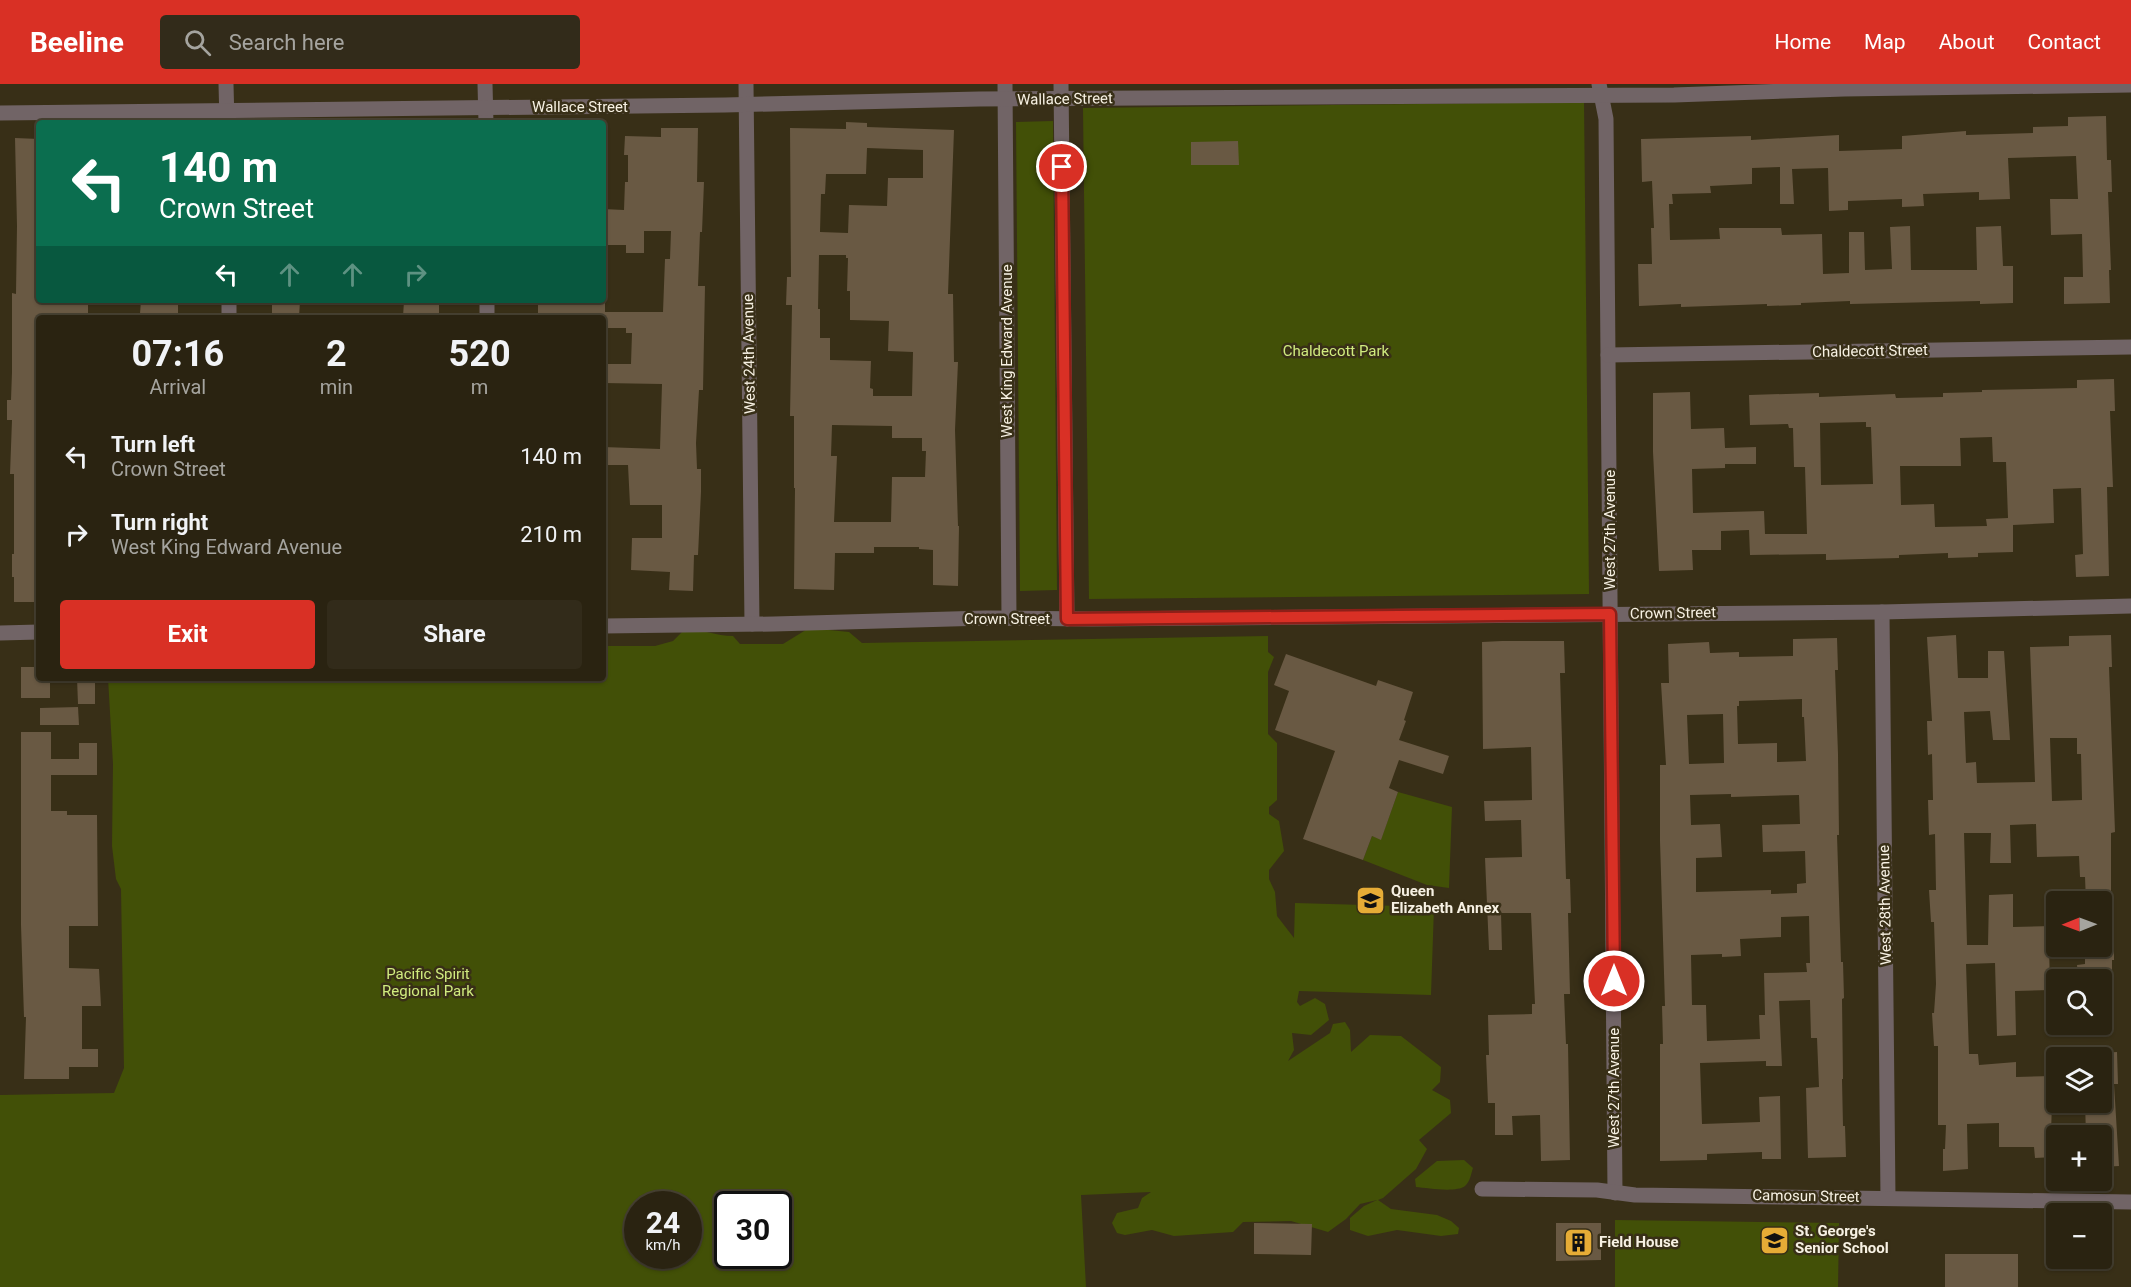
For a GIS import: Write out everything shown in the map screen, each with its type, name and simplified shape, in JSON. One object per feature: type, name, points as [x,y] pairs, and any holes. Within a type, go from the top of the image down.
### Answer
[{"type":"street","points":[[226,84],[227,116]]},
{"type":"street","points":[[485,84],[486,115]]},
{"type":"street","name":"West 24th Avenue","points":[[746,84],[752,624]]},
{"type":"street","name":"Wallace Street","points":[[0,112],[227,116],[486,115],[1005,92],[2131,85]]},
{"type":"street","name":"West 27th Avenue","points":[[1601,89],[1606,119],[1615,1193]]},
{"type":"street","points":[[1061,91],[1067,619]]},
{"type":"street","name":"West King Edward Avenue","points":[[1005,92],[1009,618]]},
{"type":"street","name":"Chaldecott Street","points":[[1608,355],[2131,347]]},
{"type":"street","name":"Crown Street","points":[[606,627],[1009,618],[1882,612],[2131,606]]},
{"type":"street","name":"West 28th Avenue","points":[[1882,612],[1888,1198]]},
{"type":"street","points":[[0,633],[36,632]]},
{"type":"street","name":"Camosun Street","points":[[1482,1190],[1597,1190],[1635,1195],[2131,1202]]},
{"type":"green space","name":"Chaldecott Park","points":[[1584,102],[1589,594],[1089,599],[1083,108]]},
{"type":"green space","points":[[1053,121],[1057,590],[1020,591],[1016,122]]},
{"type":"green space","name":"Pacific Spirit Regional Park","points":[[809,628],[849,632],[862,643],[1268,636],[1268,652],[1274,657],[1268,672],[1268,734],[1277,743],[1277,800],[1269,807],[1269,814],[1279,821],[1284,851],[1269,870],[1269,879],[1275,892],[1277,916],[1294,938],[1295,903],[1434,907],[1431,995],[1299,991],[1297,1002],[1300,1006],[1315,998],[1325,1004],[1329,1020],[1311,1035],[1292,1033],[1294,1050],[1288,1061],[1330,1033],[1333,1024],[1345,1022],[1350,1030],[1351,1052],[1370,1035],[1401,1036],[1441,1067],[1440,1082],[1432,1090],[1450,1100],[1451,1113],[1419,1140],[1427,1149],[1416,1169],[1378,1200],[1391,1209],[1437,1215],[1451,1221],[1459,1228],[1458,1234],[1441,1236],[1397,1230],[1368,1236],[1350,1230],[1350,1218],[1364,1206],[1377,1200],[1360,1204],[1346,1219],[1328,1232],[1291,1221],[1243,1222],[1233,1232],[1174,1236],[1152,1230],[1125,1235],[1117,1233],[1112,1223],[1117,1213],[1138,1208],[1142,1198],[1151,1192],[1081,1195],[1086,1287],[0,1287],[0,1095],[114,1093],[124,1068],[121,889],[116,879],[112,846],[113,764],[108,681],[606,681],[606,646],[655,646],[673,641],[685,629],[733,636],[740,644],[783,644]]},
{"type":"green space","points":[[1398,792],[1452,807],[1449,888],[1427,885],[1363,860],[1372,836],[1381,839]]},
{"type":"green space","points":[[1464,1160],[1473,1168],[1465,1186],[1448,1190],[1416,1187],[1415,1179],[1437,1161]]},
{"type":"green space","points":[[1615,1220],[1839,1223],[1838,1287],[1615,1287]]},
{"type":"building","points":[[2106,116],[2107,160],[2111,160],[2112,192],[2108,192],[2110,303],[2064,304],[2064,277],[2083,277],[2082,234],[2051,235],[2050,199],[2078,199],[2076,156],[2008,158],[2010,199],[1979,200],[1979,192],[1923,194],[1924,206],[1902,207],[1902,199],[1848,201],[1848,210],[1829,211],[1828,168],[1792,169],[1794,204],[1780,204],[1780,167],[1752,168],[1752,184],[1710,186],[1711,193],[1672,194],[1673,204],[1669,204],[1670,240],[1720,239],[1719,228],[1781,228],[1782,235],[1822,234],[1823,274],[1849,273],[1849,232],[1864,232],[1865,270],[1892,269],[1890,227],[1910,226],[1911,270],[1977,270],[1976,227],[2001,226],[2003,266],[2013,266],[2013,303],[1980,304],[1980,301],[1850,304],[1850,301],[1767,306],[1767,304],[1681,307],[1681,304],[1639,306],[1638,264],[1652,264],[1651,228],[1654,228],[1652,181],[1642,182],[1641,139],[1751,136],[1751,140],[1839,135],[1839,151],[1902,149],[1902,136],[1966,131],[1966,135],[2033,133],[2033,127],[2068,126],[2068,117]]},
{"type":"building","points":[[846,122],[867,123],[867,127],[954,130],[948,294],[953,294],[954,362],[958,362],[955,430],[959,526],[958,586],[933,585],[933,550],[919,549],[919,547],[874,547],[874,553],[835,553],[834,590],[794,589],[794,416],[790,416],[792,305],[786,305],[787,277],[791,277],[790,128],[846,129]],"holes":[[[867,148],[923,150],[923,178],[888,178],[887,206],[849,205],[848,233],[820,232],[821,194],[825,194],[826,174],[866,174]],[[819,255],[846,255],[848,258],[847,291],[850,291],[850,320],[889,321],[888,351],[913,352],[912,396],[873,396],[873,389],[870,388],[871,361],[830,360],[830,338],[820,338],[820,309],[818,309]],[[832,425],[892,426],[892,438],[922,438],[922,451],[926,451],[925,477],[892,477],[891,522],[834,522],[837,456],[831,456]]]},
{"type":"building","points":[[661,128],[698,128],[697,182],[704,182],[698,286],[705,286],[703,390],[699,390],[696,443],[697,469],[701,469],[701,492],[698,555],[694,555],[693,591],[669,590],[670,572],[631,570],[632,538],[662,538],[662,505],[630,505],[628,465],[606,465],[606,447],[660,449],[662,384],[606,383],[606,364],[631,364],[632,333],[626,333],[626,328],[606,328],[606,315],[538,315],[538,303],[605,303],[605,312],[663,312],[665,259],[670,259],[671,231],[644,231],[644,253],[626,253],[626,245],[606,245],[606,209],[624,210],[625,182],[628,182],[628,155],[624,155],[625,136],[661,137]]},
{"type":"building","points":[[15,138],[36,139],[36,303],[88,303],[88,315],[36,315],[36,602],[14,602],[14,577],[12,577],[14,474],[10,474],[12,420],[7,420],[7,400],[11,400],[12,293],[16,294]]},
{"type":"building","points":[[1238,141],[1239,165],[1191,165],[1191,142]]},
{"type":"building","points":[[141,303],[178,303],[178,315],[140,314]]},
{"type":"building","points":[[272,303],[300,303],[299,315],[272,315]]},
{"type":"building","points":[[404,303],[439,303],[439,315],[403,315]]},
{"type":"building","points":[[2114,379],[2115,411],[2110,411],[2113,487],[2107,487],[2109,576],[2076,577],[2075,555],[2083,554],[2081,488],[2053,489],[2054,523],[2013,525],[2013,552],[1978,553],[1978,557],[1948,558],[1948,553],[1899,555],[1899,558],[1826,560],[1826,554],[1750,555],[1749,530],[1721,531],[1721,550],[1692,550],[1693,570],[1659,571],[1653,452],[1653,393],[1690,392],[1691,429],[1724,428],[1725,448],[1756,447],[1756,464],[1725,464],[1725,468],[1692,469],[1693,513],[1764,511],[1765,534],[1807,534],[1805,467],[1794,467],[1793,428],[1789,428],[1788,424],[1750,425],[1749,395],[1819,393],[1819,397],[1895,394],[1896,398],[1943,397],[1943,393],[1982,392],[1982,390],[2077,388],[2077,380]],"holes":[[[1866,422],[1866,427],[1871,427],[1873,484],[1821,485],[1820,423]],[[1992,437],[1993,462],[2006,462],[2008,518],[1986,519],[1987,526],[1935,527],[1934,504],[1901,505],[1900,466],[1961,466],[1960,438]]]},
{"type":"building","points":[[1956,635],[1958,678],[1988,678],[1988,651],[2004,651],[2010,740],[1993,740],[1990,711],[1964,712],[1966,763],[1976,762],[1977,783],[2035,782],[2030,647],[2069,646],[2069,636],[2111,635],[2112,667],[2109,667],[2115,832],[2111,833],[2111,891],[2086,891],[2085,877],[2080,877],[2079,856],[2037,857],[2036,824],[2010,825],[2011,863],[1990,863],[1991,833],[1964,833],[1967,945],[1988,945],[1989,895],[2013,894],[2013,927],[2046,926],[2046,957],[2049,957],[2050,969],[2046,969],[2046,990],[2015,991],[2016,1035],[1997,1036],[1995,963],[1966,964],[1969,1054],[1978,1054],[1979,1065],[2016,1062],[2016,1077],[2046,1076],[2046,1113],[2052,1113],[2051,1125],[2046,1125],[2046,1157],[2035,1158],[2034,1147],[1999,1147],[1999,1123],[1967,1124],[1968,1169],[1943,1171],[1946,1125],[1938,1125],[1938,1046],[1934,1046],[1932,1013],[1934,1013],[1936,984],[1934,922],[1931,922],[1929,890],[1936,890],[1935,834],[1929,835],[1928,800],[1933,800],[1932,754],[1928,755],[1927,721],[1932,721],[1927,637]],"holes":[[[2050,738],[2077,738],[2077,754],[2081,754],[2082,800],[2052,801]]]},
{"type":"building","points":[[1837,638],[1838,670],[1835,670],[1839,835],[1837,835],[1841,962],[1843,962],[1842,1079],[1846,1157],[1808,1158],[1806,1088],[1819,1087],[1817,1038],[1811,1038],[1810,1000],[1779,1001],[1782,1066],[1766,1066],[1766,1061],[1700,1063],[1702,1124],[1760,1122],[1759,1097],[1780,1096],[1781,1159],[1762,1159],[1762,1152],[1707,1154],[1707,1160],[1660,1161],[1660,1044],[1663,1044],[1662,1006],[1665,1006],[1660,765],[1666,765],[1661,683],[1669,683],[1668,644],[1709,642],[1710,653],[1739,652],[1739,657],[1793,656],[1793,639]],"holes":[[[1802,699],[1806,761],[1777,762],[1777,743],[1738,744],[1737,706],[1739,706],[1739,701]],[[1723,714],[1724,763],[1689,764],[1687,715]],[[1731,794],[1731,797],[1799,795],[1800,824],[1762,825],[1763,852],[1805,851],[1806,883],[1797,884],[1797,893],[1771,894],[1771,890],[1696,892],[1696,858],[1722,857],[1720,824],[1691,825],[1690,795]],[[1809,916],[1810,963],[1806,963],[1807,972],[1764,973],[1765,1015],[1759,1015],[1760,1039],[1707,1041],[1706,1005],[1692,1005],[1691,955],[1741,956],[1740,939],[1781,937],[1781,917]]]},
{"type":"building","points":[[1564,641],[1565,673],[1560,673],[1566,879],[1570,879],[1571,913],[1568,913],[1570,994],[1564,994],[1566,1044],[1568,1044],[1570,1160],[1541,1161],[1540,1115],[1512,1116],[1513,1135],[1495,1135],[1495,1103],[1488,1103],[1486,1055],[1489,1055],[1488,1015],[1532,1014],[1532,1004],[1535,1004],[1531,913],[1501,913],[1502,950],[1489,950],[1485,858],[1522,857],[1521,820],[1485,821],[1484,801],[1532,800],[1531,747],[1483,749],[1482,642]]},
{"type":"building","points":[[1286,654],[1376,686],[1378,680],[1413,692],[1399,740],[1449,756],[1443,774],[1399,760],[1389,788],[1398,792],[1381,840],[1372,836],[1363,860],[1303,839],[1335,751],[1275,730],[1289,691],[1274,685]]},
{"type":"building","points":[[21,667],[36,667],[36,681],[50,681],[50,698],[21,698]]},
{"type":"building","points":[[77,681],[95,681],[95,704],[78,704]]},
{"type":"building","points":[[78,707],[79,725],[40,725],[40,708]]},
{"type":"building","points":[[21,732],[51,732],[51,759],[79,759],[79,743],[97,743],[97,775],[51,775],[51,811],[67,811],[67,815],[97,815],[98,926],[69,926],[69,968],[99,969],[101,1006],[82,1006],[82,1049],[98,1049],[98,1067],[69,1067],[69,1079],[24,1079],[26,1017],[24,1017],[21,925]]},
{"type":"building","points":[[2112,946],[2114,946],[2112,969],[2077,969],[2077,965],[2085,964],[2085,957],[2112,957]]},
{"type":"building","points":[[2112,1052],[2117,1052],[2118,1084],[2114,1084],[2119,1166],[2112,1166],[2112,1125],[2086,1125],[2085,1113],[2112,1113]]},
{"type":"building","points":[[1254,1223],[1312,1224],[1311,1255],[1254,1254]]},
{"type":"building","name":"Field House","points":[[1556,1223],[1601,1223],[1601,1260],[1556,1261]]},
{"type":"building","points":[[1945,1254],[2018,1254],[2018,1287],[1945,1287]]},
{"type":"place","name":"Queen Elizabeth Annex","points":[[1370,900]]},
{"type":"place","name":"St. George's Senior School","points":[[1774,1240]]},
{"type":"place","name":"Field House","points":[[1578,1242]]},
{"type":"route","points":[[1062,167],[1067,619],[1610,614],[1614,981]]}]
